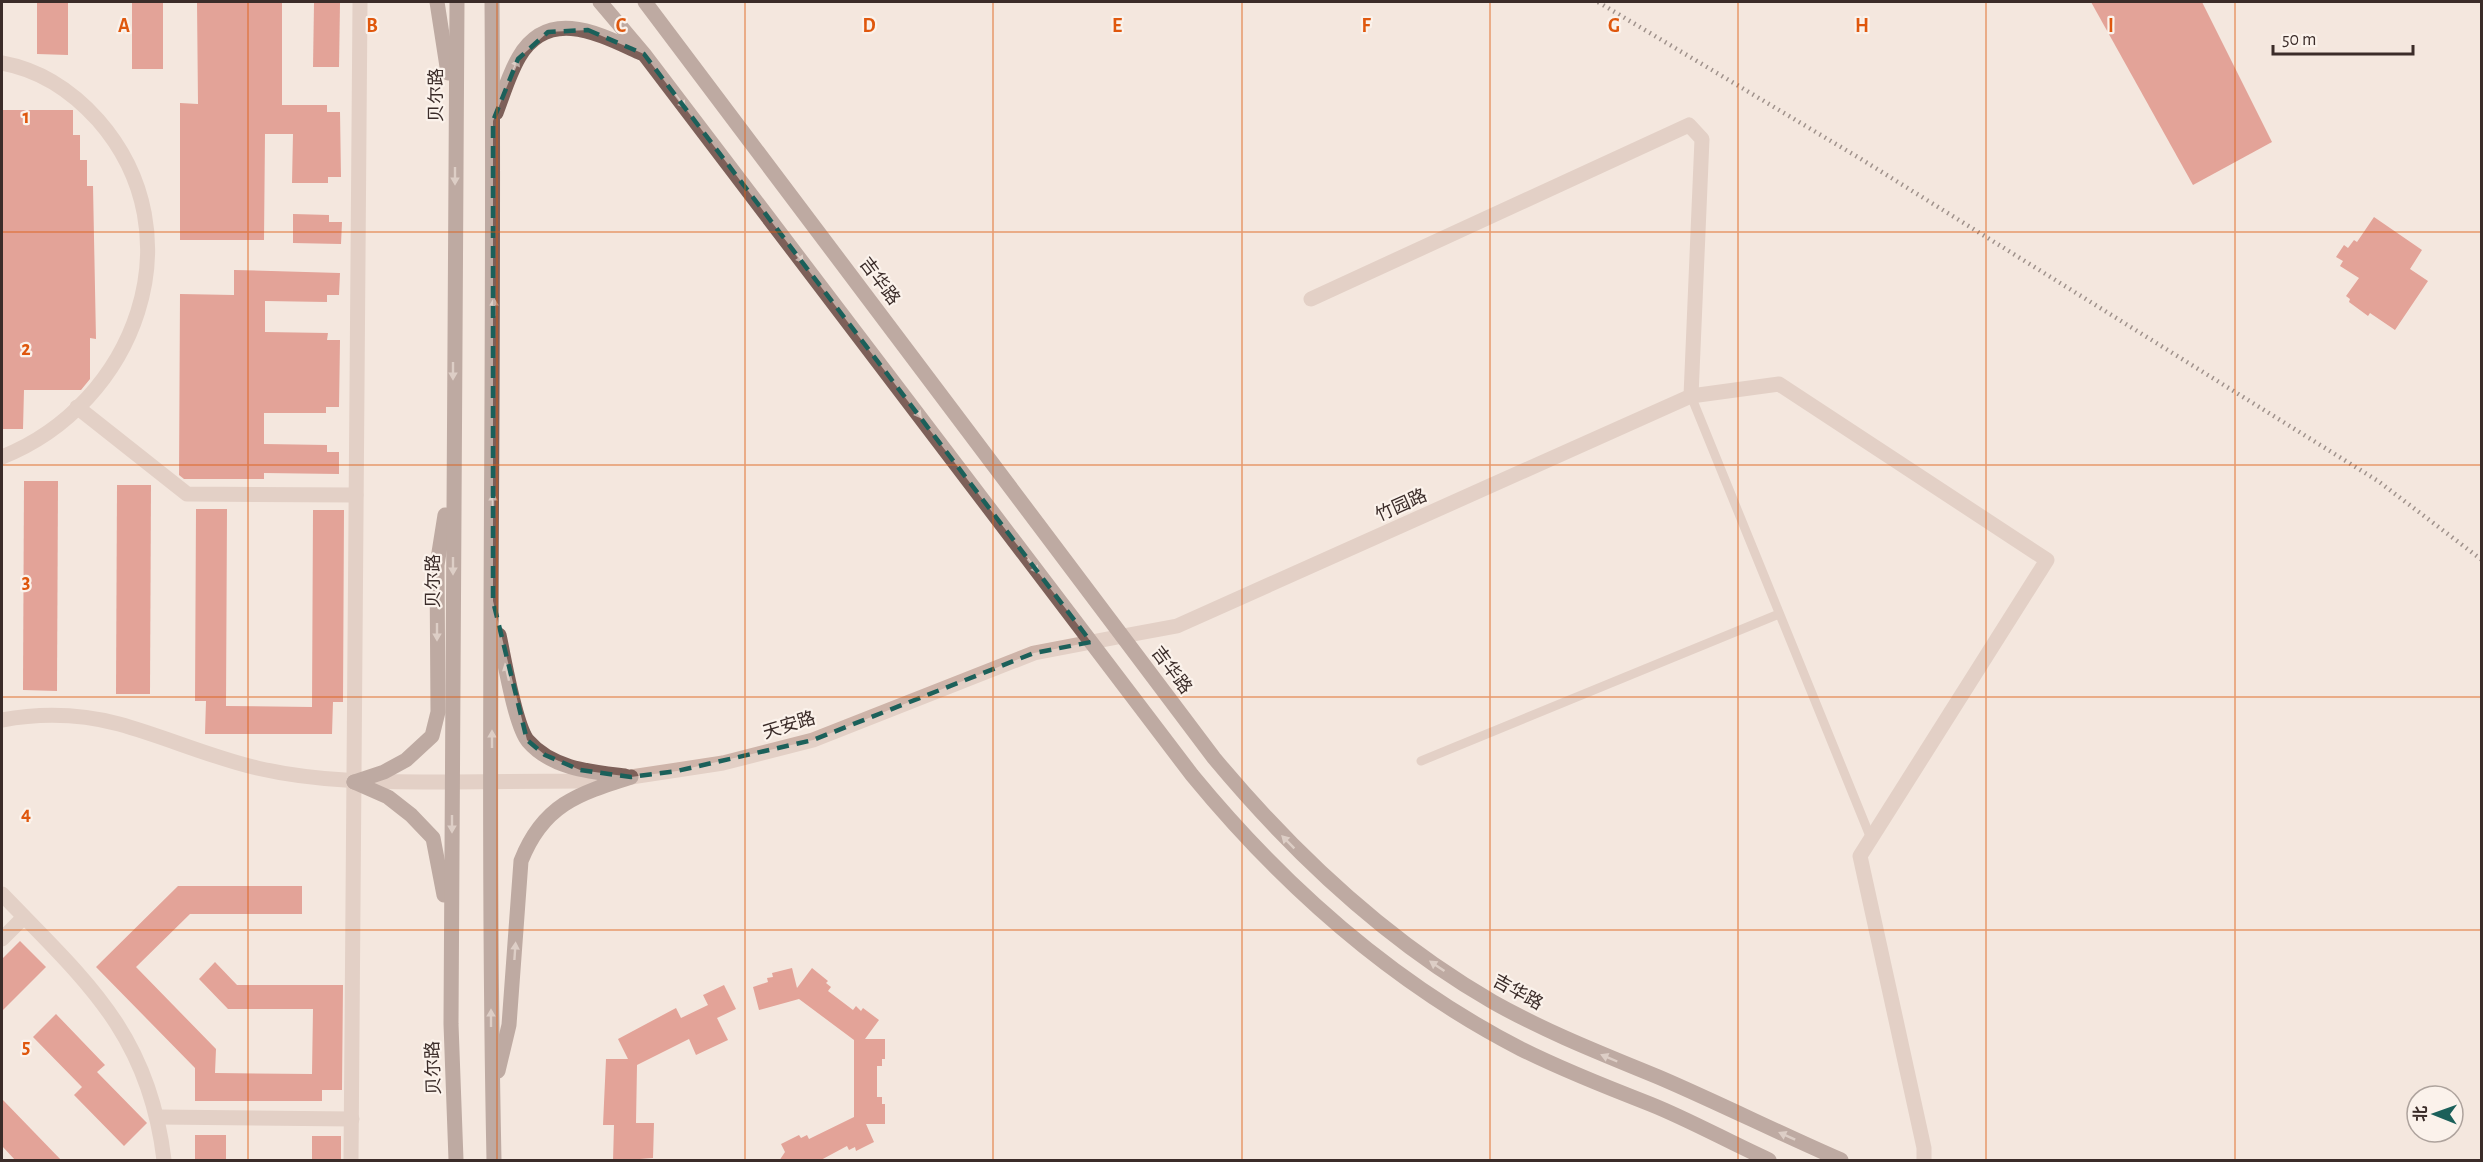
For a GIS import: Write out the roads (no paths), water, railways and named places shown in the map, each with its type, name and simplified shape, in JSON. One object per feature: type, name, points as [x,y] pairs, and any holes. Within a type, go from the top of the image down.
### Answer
[{"type":"main road","points":[[437,2],[456,118]]},
{"type":"main road","name":"贝尔路","points":[[456,2],[451,1024],[456,1161]]},
{"type":"main road","points":[[492,2],[492,1092],[494,1161]]},
{"type":"main road","points":[[600,2],[644,54],[1192,775],[1246,839],[1297,890],[1370,952],[1438,1000],[1520,1048],[1574,1074],[1652,1105],[1769,1161]]},
{"type":"main road","name":"吉华路","points":[[645,2],[1214,758],[1274,828],[1341,893],[1414,951],[1533,1024],[1841,1161]]},
{"type":"main road","points":[[493,121],[518,59],[531,43],[548,32],[568,28],[588,30],[644,54]]},
{"type":"main road","points":[[354,782],[384,772],[406,760],[432,736],[438,712],[437,565],[453,470]]},
{"type":"main road","points":[[493,601],[515,707],[527,740],[545,755],[562,764],[580,770],[631,777]]},
{"type":"main road","points":[[492,1092],[509,1025],[521,861],[530,838],[551,814],[567,803],[590,790],[631,777]]},
{"type":"main road","points":[[354,782],[388,797],[411,815],[433,838],[441,873],[452,957]]},
{"type":"street","points":[[351,1161],[360,2]]},
{"type":"street","points":[[2,63],[44,76],[68,91],[89,110],[115,143],[134,180],[141,200],[148,261],[142,303],[131,332],[117,360],[105,377],[61,424],[43,437],[2,458]]},
{"type":"street","points":[[1311,299],[1689,125],[1702,139],[1691,396]]},
{"type":"street","name":"竹园路","points":[[1123,636],[1177,626],[1691,396],[1779,384],[2048,560],[1872,841]]},
{"type":"street","points":[[76,407],[188,494],[356,495]]},
{"type":"street","name":"天安路","points":[[2,720],[25,716],[71,716],[116,723],[257,768],[354,782],[538,783],[631,777],[723,763],[813,740],[1034,653],[1123,636]]},
{"type":"street","points":[[1872,841],[1860,856],[1924,1161]]},
{"type":"street","points":[[2,894],[84,979],[116,1021],[141,1067],[157,1117],[164,1161]]},
{"type":"street","points":[[2,939],[24,917]]},
{"type":"street","points":[[157,1117],[352,1119]]},
{"type":"lane","points":[[1691,396],[1872,841]]},
{"type":"lane","points":[[1421,762],[1779,614]]},
{"type":"railway","points":[[1598,2],[1861,159],[2378,481],[2482,560]]}]
